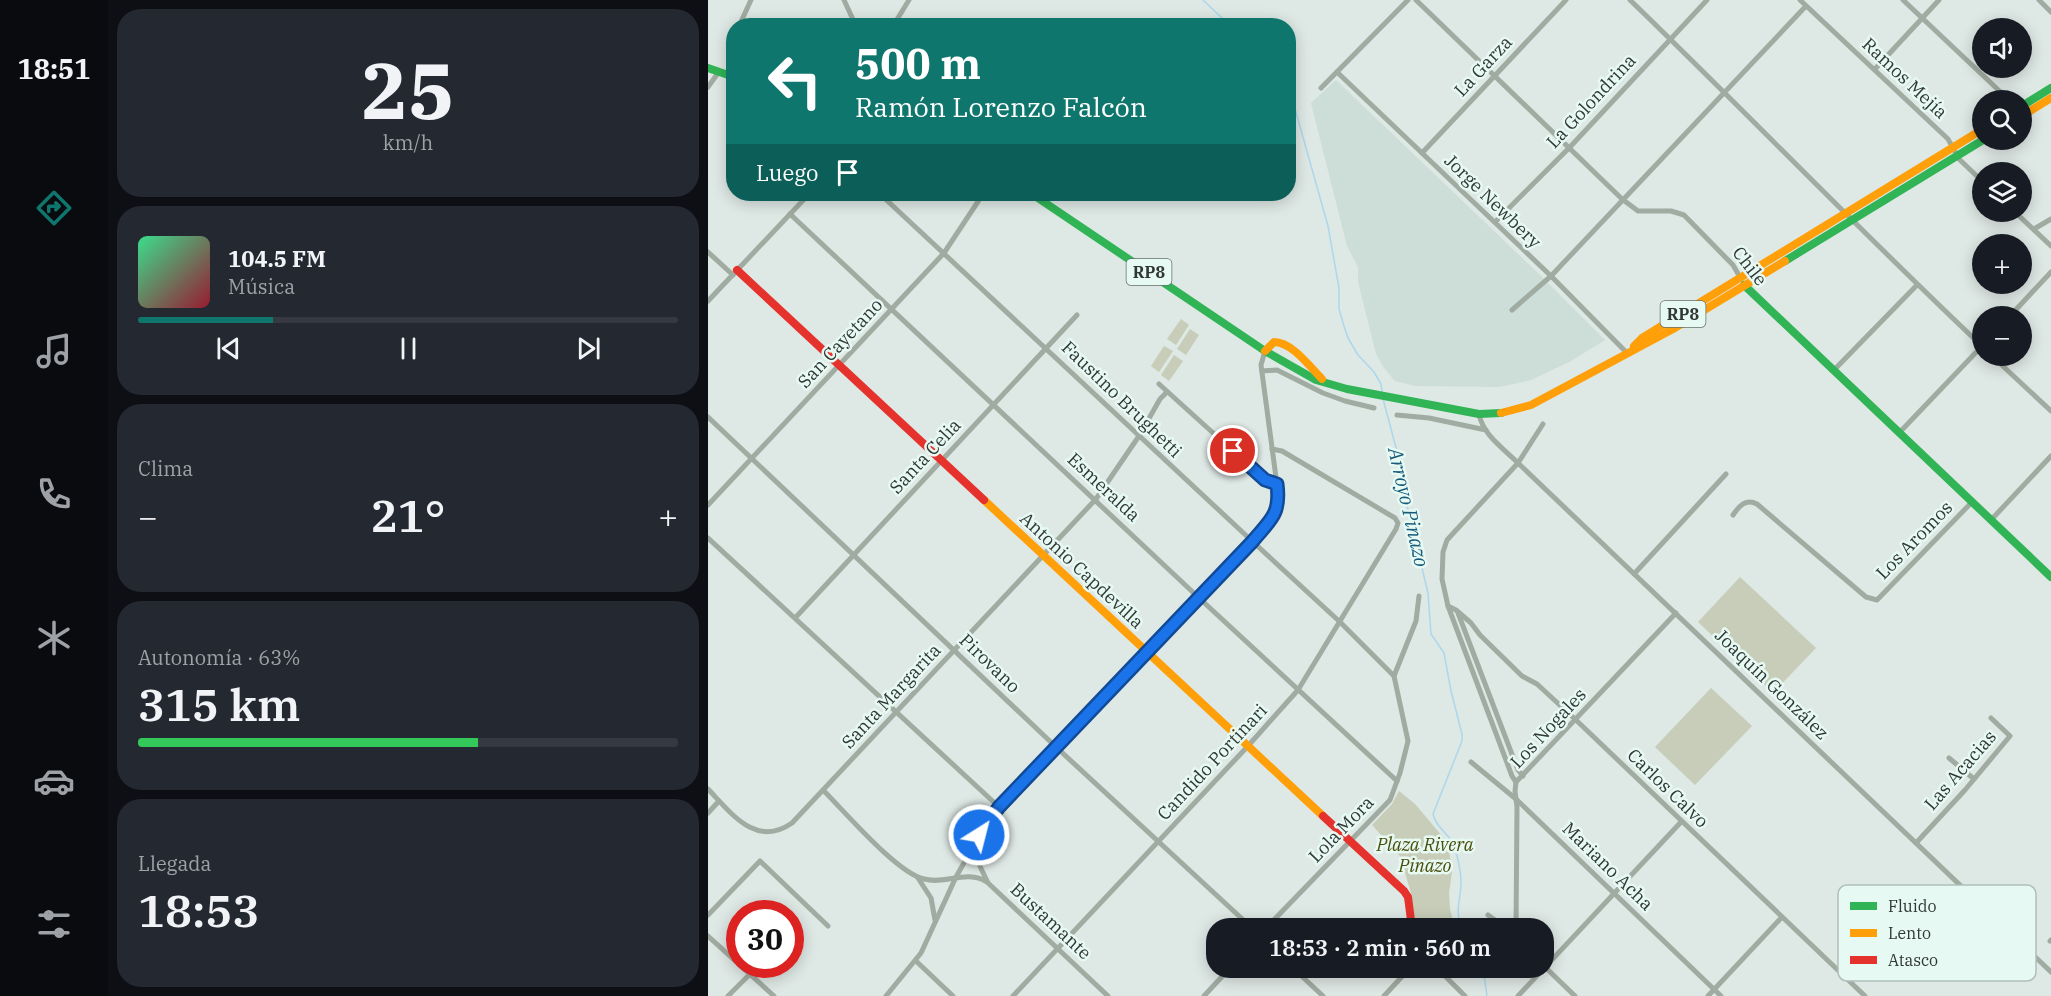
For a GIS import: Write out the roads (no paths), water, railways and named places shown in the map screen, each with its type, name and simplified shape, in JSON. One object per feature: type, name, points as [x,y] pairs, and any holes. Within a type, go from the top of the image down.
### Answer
[{"type":"street","points":[[743,18],[751,0]]},
{"type":"street","points":[[844,0],[852,18]]},
{"type":"street","points":[[898,18],[909,0]]},
{"type":"street","points":[[1321,88],[1408,0]]},
{"type":"street","name":"Chile","points":[[1416,0],[1622,199],[1638,211],[1671,211],[1684,215],[1733,265],[1742,282],[2051,577]]},
{"type":"street","name":"La Garza","points":[[1422,153],[1566,0]]},
{"type":"street","points":[[1630,0],[1917,285],[1972,336]]},
{"type":"street","name":"La Golondrina","points":[[1495,222],[1570,147],[1707,0]]},
{"type":"street","name":"Ramos Mejía","points":[[1800,0],[1948,139],[1955,152],[1972,170]]},
{"type":"street","points":[[1903,0],[1998,90]]},
{"type":"street","points":[[1875,69],[1939,0]]},
{"type":"street","points":[[2039,0],[2051,12]]},
{"type":"street","points":[[1512,310],[1551,276],[1806,6]]},
{"type":"street","points":[[708,68],[726,75]]},
{"type":"street","name":"Jorge Newbery","points":[[1336,72],[1551,276],[1627,353]]},
{"type":"street","points":[[708,87],[718,73]]},
{"type":"street","points":[[2032,100],[2051,88]]},
{"type":"street","points":[[2032,110],[2051,98]]},
{"type":"street","name":"RP8","points":[[1955,152],[1972,138]]},
{"type":"street","name":"RP8","points":[[1042,201],[1265,351],[1300,372],[1327,384],[1374,395],[1479,414],[1503,413],[1521,410],[1548,397],[1673,329],[1742,282],[1849,216],[1955,152],[1972,145]]},
{"type":"street","points":[[708,301],[802,201]]},
{"type":"street","name":"Faustino Brughetti","points":[[888,201],[1340,622],[1394,676]]},
{"type":"street","name":"San Cayetano","points":[[708,505],[944,253],[978,201]]},
{"type":"street","name":"Esmeralda","points":[[790,214],[1397,781]]},
{"type":"street","points":[[2034,229],[2051,219]]},
{"type":"street","points":[[2026,222],[2051,246]]},
{"type":"street","points":[[708,252],[735,272]]},
{"type":"street","name":"Antonio Capdevilla","points":[[735,272],[841,365],[1404,891],[1408,897],[1411,918]]},
{"type":"street","points":[[2019,306],[2051,272]]},
{"type":"street","points":[[1834,370],[1917,285]]},
{"type":"street","name":"Santa Celia","points":[[795,618],[1077,315]]},
{"type":"street","points":[[886,996],[921,953],[956,877],[987,822],[999,807],[1252,542],[1276,512],[1279,500],[1262,371],[1265,351],[1274,342],[1285,345],[1327,384]]},
{"type":"street","points":[[1899,433],[1972,357]]},
{"type":"street","points":[[2003,366],[2051,411]]},
{"type":"street","points":[[1262,371],[1277,370],[1323,393],[1374,408]]},
{"type":"street","points":[[1159,384],[1265,480],[1277,484]]},
{"type":"street","name":"Santa Margarita","points":[[719,801],[750,829],[774,833],[792,823],[1096,500],[1139,436],[1160,399],[1167,392]]},
{"type":"street","name":"Joaquín González","points":[[1479,414],[1486,430],[1518,463],[1960,885]]},
{"type":"street","points":[[1397,415],[1429,418],[1486,430]]},
{"type":"street","name":"Pirovano","points":[[708,417],[1056,747],[1241,918]]},
{"type":"street","points":[[1516,782],[1448,606],[1442,579],[1443,552],[1447,540],[1518,463],[1543,424]]},
{"type":"street","name":"Candido Portinari","points":[[1013,996],[1299,690],[1398,523],[1395,518],[1336,482],[1282,451],[1272,448]]},
{"type":"street","points":[[1991,520],[2051,456]]},
{"type":"street","points":[[1634,574],[1726,474]]},
{"type":"street","name":"Los Aromos","points":[[1733,515],[1744,503],[1749,501],[1757,504],[1866,597],[1877,600],[1972,502]]},
{"type":"street","points":[[708,538],[999,807]]},
{"type":"street","points":[[1394,676],[1416,621],[1419,596]]},
{"type":"street","name":"Carlos Calvo","points":[[1448,606],[1456,610],[1522,676],[1536,684],[1576,720],[1838,970]]},
{"type":"street","points":[[1456,610],[1522,776]]},
{"type":"street","name":"Los Nogales","points":[[1516,918],[1516,782],[1676,613]]},
{"type":"street","name":"Lola Mora","points":[[1276,918],[1390,800],[1408,741],[1394,676]]},
{"type":"street","name":"Las Acacias","points":[[1916,843],[2010,736],[1991,718]]},
{"type":"street","points":[[1949,758],[1974,779]]},
{"type":"street","name":"Mariano Acha","points":[[1471,762],[1516,799],[1721,996]]},
{"type":"street","points":[[708,789],[719,801],[708,813]]},
{"type":"street","points":[[824,791],[896,863],[918,878],[934,906],[936,922]]},
{"type":"street","points":[[1554,956],[1681,822]]},
{"type":"street","points":[[975,843],[978,862],[987,882]]},
{"type":"street","points":[[708,915],[760,861],[828,926]]},
{"type":"street","name":"Bustamante","points":[[918,878],[932,881],[956,877],[979,877],[1108,996]]},
{"type":"street","points":[[1488,915],[1492,918]]},
{"type":"street","points":[[1708,996],[1782,917]]},
{"type":"street","points":[[708,936],[726,952]]},
{"type":"street","name":"Joaquín González","points":[[2036,958],[2051,972]]},
{"type":"street","points":[[916,960],[953,996]]},
{"type":"street","points":[[1554,976],[1575,996]]},
{"type":"street","points":[[728,996],[746,978]]},
{"type":"street","points":[[754,978],[774,996]]},
{"type":"street","points":[[1204,996],[1221,978]]},
{"type":"street","points":[[1304,978],[1323,996]]},
{"type":"street","points":[[1384,996],[1401,978]]},
{"type":"street","points":[[1447,978],[1465,996]]},
{"type":"street","points":[[1518,996],[1534,978]]},
{"type":"street","name":"Carlos Calvo","points":[[1849,981],[1865,996]]},
{"type":"waterway","name":"Arroyo Pinazo","points":[[1203,0],[1222,18]]},
{"type":"waterway","name":"Arroyo Pinazo","points":[[1296,112],[1328,226],[1339,288],[1339,309],[1344,326],[1358,355],[1374,372],[1382,391]]},
{"type":"waterway","name":"Arroyo Pinazo","points":[[1383,399],[1398,455],[1408,510],[1428,593],[1431,634],[1444,653],[1462,734],[1462,741],[1433,814],[1437,824],[1453,844],[1457,857],[1461,882],[1459,918]]},
{"type":"waterway","name":"Arroyo Pinazo","points":[[1484,978],[1487,996]]},
{"type":"park label","name":"Plaza Rivera Pinazo","points":[[1425,854]]}]
